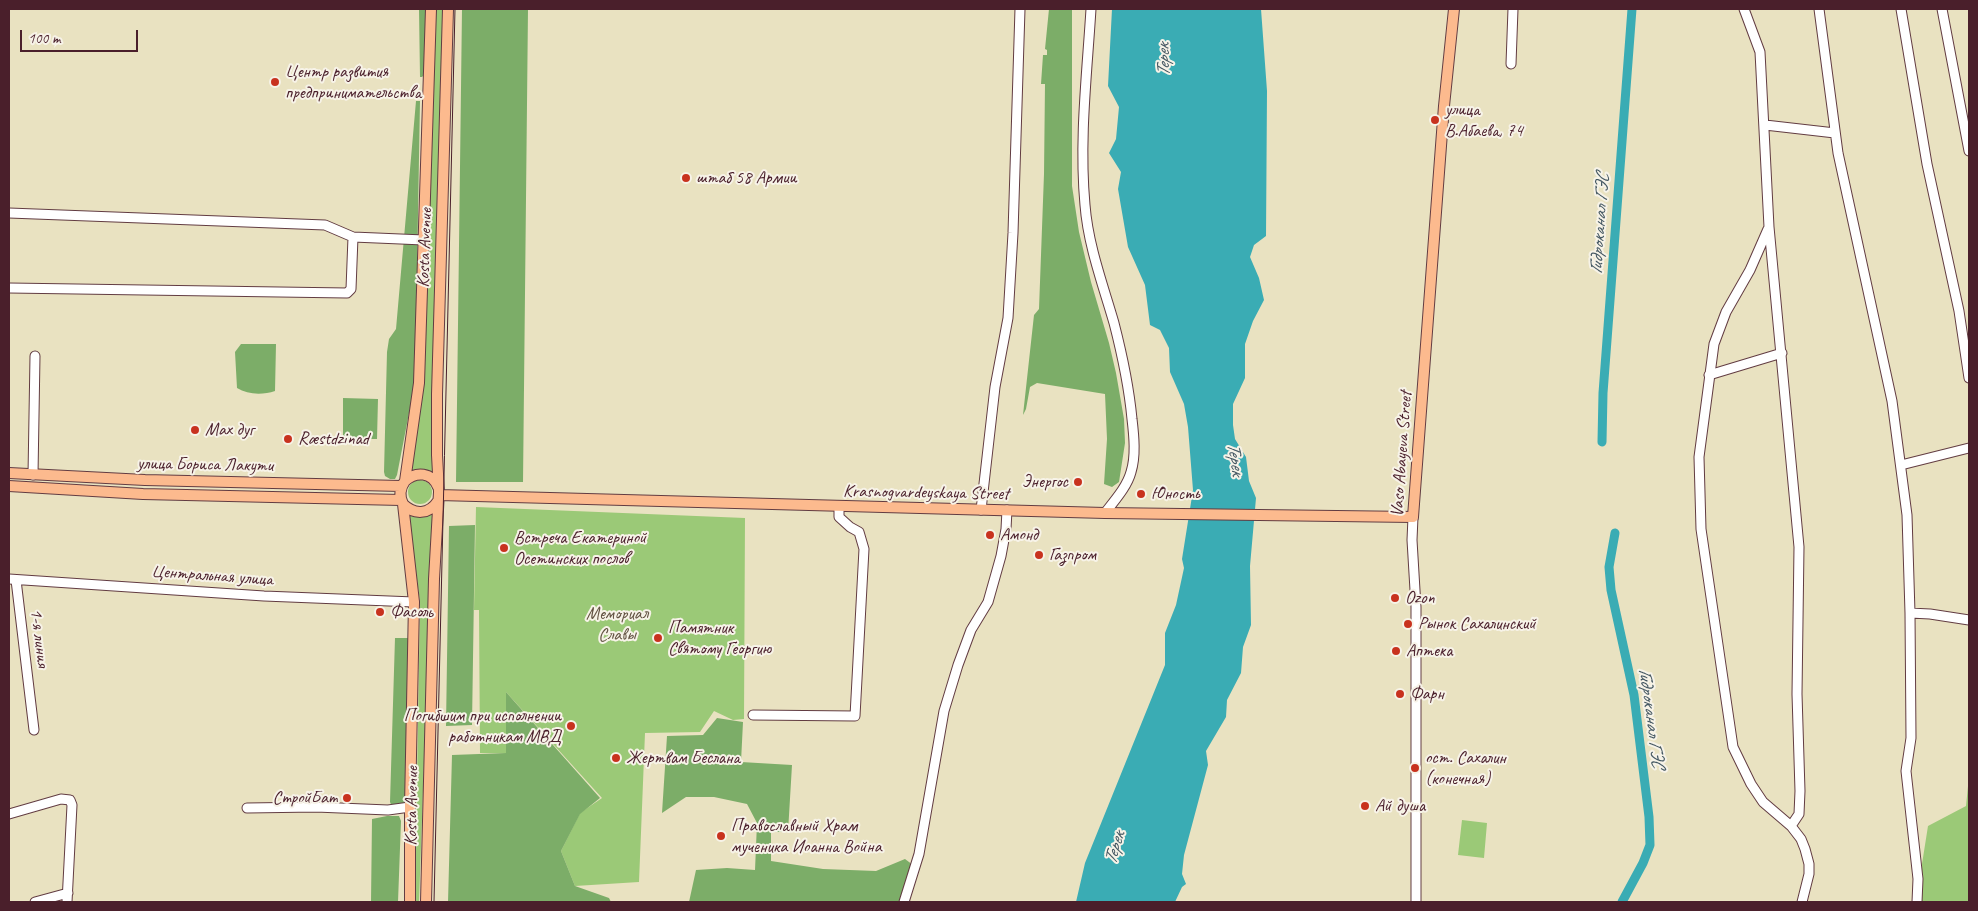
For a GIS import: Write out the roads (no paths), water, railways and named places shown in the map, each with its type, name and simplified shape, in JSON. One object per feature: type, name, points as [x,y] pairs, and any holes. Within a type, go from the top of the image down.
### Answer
[{"type":"main road","name":"Kosta Avenue","points":[[410,902],[414,602],[402,502],[403,483],[419,383],[431,9]]},
{"type":"main road","name":"Kosta Avenue","points":[[426,902],[434,579],[439,495],[437,394],[448,9]]},
{"type":"main road","name":"Vaso Abayeva Street","points":[[1413,517],[1444,106],[1454,9]]},
{"type":"main road","name":"улица Бориса Лакути","points":[[9,473],[144,480],[403,483]]},
{"type":"main road","points":[[402,502],[411,510],[421,513],[431,509],[439,495],[432,478],[427,475],[415,474],[403,483]]},
{"type":"main road","name":"улица Бориса Лакути","points":[[9,486],[144,494],[402,502]]},
{"type":"main road","name":"Krasnogvardeyskaya Street","points":[[439,495],[1105,513],[1413,517]]},
{"type":"street","points":[[980,510],[995,387],[1008,318],[1014,205],[1020,9]]},
{"type":"street","points":[[1091,9],[1084,132],[1085,207],[1096,262],[1114,325],[1131,403],[1134,443],[1131,472],[1120,494],[1105,513]]},
{"type":"street","points":[[1511,64],[1512,9]]},
{"type":"street","points":[[1744,9],[1760,52],[1769,227],[1799,547],[1797,694],[1800,791],[1799,814],[1791,826]]},
{"type":"street","points":[[1819,9],[1840,163],[1892,401],[1908,515],[1911,738],[1906,770],[1917,860],[1917,902]]},
{"type":"street","points":[[1902,9],[1927,164],[1958,311],[1969,378]]},
{"type":"street","points":[[1942,9],[1969,150]]},
{"type":"street","points":[[1765,125],[1835,133]]},
{"type":"street","points":[[9,213],[325,225],[353,237],[424,240]]},
{"type":"street","points":[[1769,227],[1750,270],[1726,312],[1714,344],[1699,457],[1701,529],[1733,747],[1751,784],[1763,802],[1791,826],[1800,839],[1809,864],[1807,884],[1802,902]]},
{"type":"street","points":[[9,288],[347,293],[352,289],[353,237]]},
{"type":"street","points":[[1709,375],[1782,353]]},
{"type":"street","points":[[33,475],[35,356]]},
{"type":"street","points":[[1901,465],[1969,448]]},
{"type":"street","points":[[753,715],[855,716],[864,549],[860,532],[850,527],[840,517],[840,507]]},
{"type":"street","points":[[904,902],[919,854],[944,711],[971,630],[988,602],[1001,556],[1007,510]]},
{"type":"street","name":"Vaso Abayeva Street","points":[[1413,517],[1412,540],[1416,607],[1416,902]]},
{"type":"street","name":"Центральная улица","points":[[12,580],[264,596],[414,602]]},
{"type":"street","name":"1-я линия","points":[[12,580],[34,730]]},
{"type":"street","points":[[1910,613],[1969,620]]},
{"type":"street","points":[[9,814],[60,799],[70,800],[72,805],[67,898],[35,902]]},
{"type":"street","points":[[247,808],[388,810],[410,807]]},
{"type":"water","name":"Терек","points":[[1112,9],[1261,9],[1267,91],[1266,236],[1254,245],[1250,257],[1259,278],[1264,300],[1253,321],[1245,344],[1245,378],[1233,404],[1235,439],[1246,457],[1249,481],[1256,498],[1250,566],[1251,625],[1243,647],[1241,673],[1227,700],[1226,717],[1206,751],[1208,765],[1184,855],[1182,874],[1186,884],[1182,887],[1175,902],[1076,902],[1085,863],[1165,665],[1165,633],[1176,605],[1184,568],[1182,559],[1193,490],[1188,427],[1184,404],[1170,372],[1169,348],[1160,330],[1150,325],[1145,285],[1128,247],[1118,189],[1121,172],[1109,153],[1116,139],[1119,107],[1108,86]]},
{"type":"waterway","name":"Гидроканал ГЭС","points":[[1602,442],[1603,393],[1632,9]]},
{"type":"waterway","name":"Гидроканал ГЭС","points":[[1615,533],[1609,567],[1611,590],[1634,695],[1649,817],[1650,845],[1643,863],[1622,902]]},
{"type":"tram line","points":[[434,902],[455,9]]},
{"type":"place","name":"Центр развития предпринимательства","points":[[275,82]]},
{"type":"place","name":"улица В.Абаева, 74","points":[[1435,120]]},
{"type":"place","name":"штаб 58 Армии","points":[[686,178]]},
{"type":"place","name":"Мах дуг","points":[[195,430]]},
{"type":"place","name":"Ræstdzinad","points":[[288,439]]},
{"type":"place","name":"Энергос","points":[[1078,482]]},
{"type":"place","name":"Юность","points":[[1141,494]]},
{"type":"place","name":"Амонд","points":[[990,535]]},
{"type":"place","name":"Встреча Екатериной Осетинских послов","points":[[504,548]]},
{"type":"place","name":"Газпром","points":[[1039,555]]},
{"type":"place","name":"Ozon","points":[[1395,598]]},
{"type":"place","name":"Фасоль","points":[[380,612]]},
{"type":"place","name":"Рынок Сахалинский","points":[[1408,624]]},
{"type":"place","name":"Памятник Святому Георгию","points":[[658,638]]},
{"type":"place","name":"Аптека","points":[[1396,651]]},
{"type":"place","name":"Фарн","points":[[1400,694]]},
{"type":"place","name":"Погибшим при исполнении работникам МВД","points":[[571,726]]},
{"type":"place","name":"Жертвам Беслана","points":[[616,758]]},
{"type":"place","name":"ост. Сахалин (конечная)","points":[[1415,768]]},
{"type":"place","name":"СтройБат","points":[[347,798]]},
{"type":"place","name":"Ай душа","points":[[1365,806]]},
{"type":"place","name":"Православный Храм мученика Иоанна Война","points":[[721,836]]},
{"type":"park label","name":"Мемориал Славы","points":[[617,624]]}]
